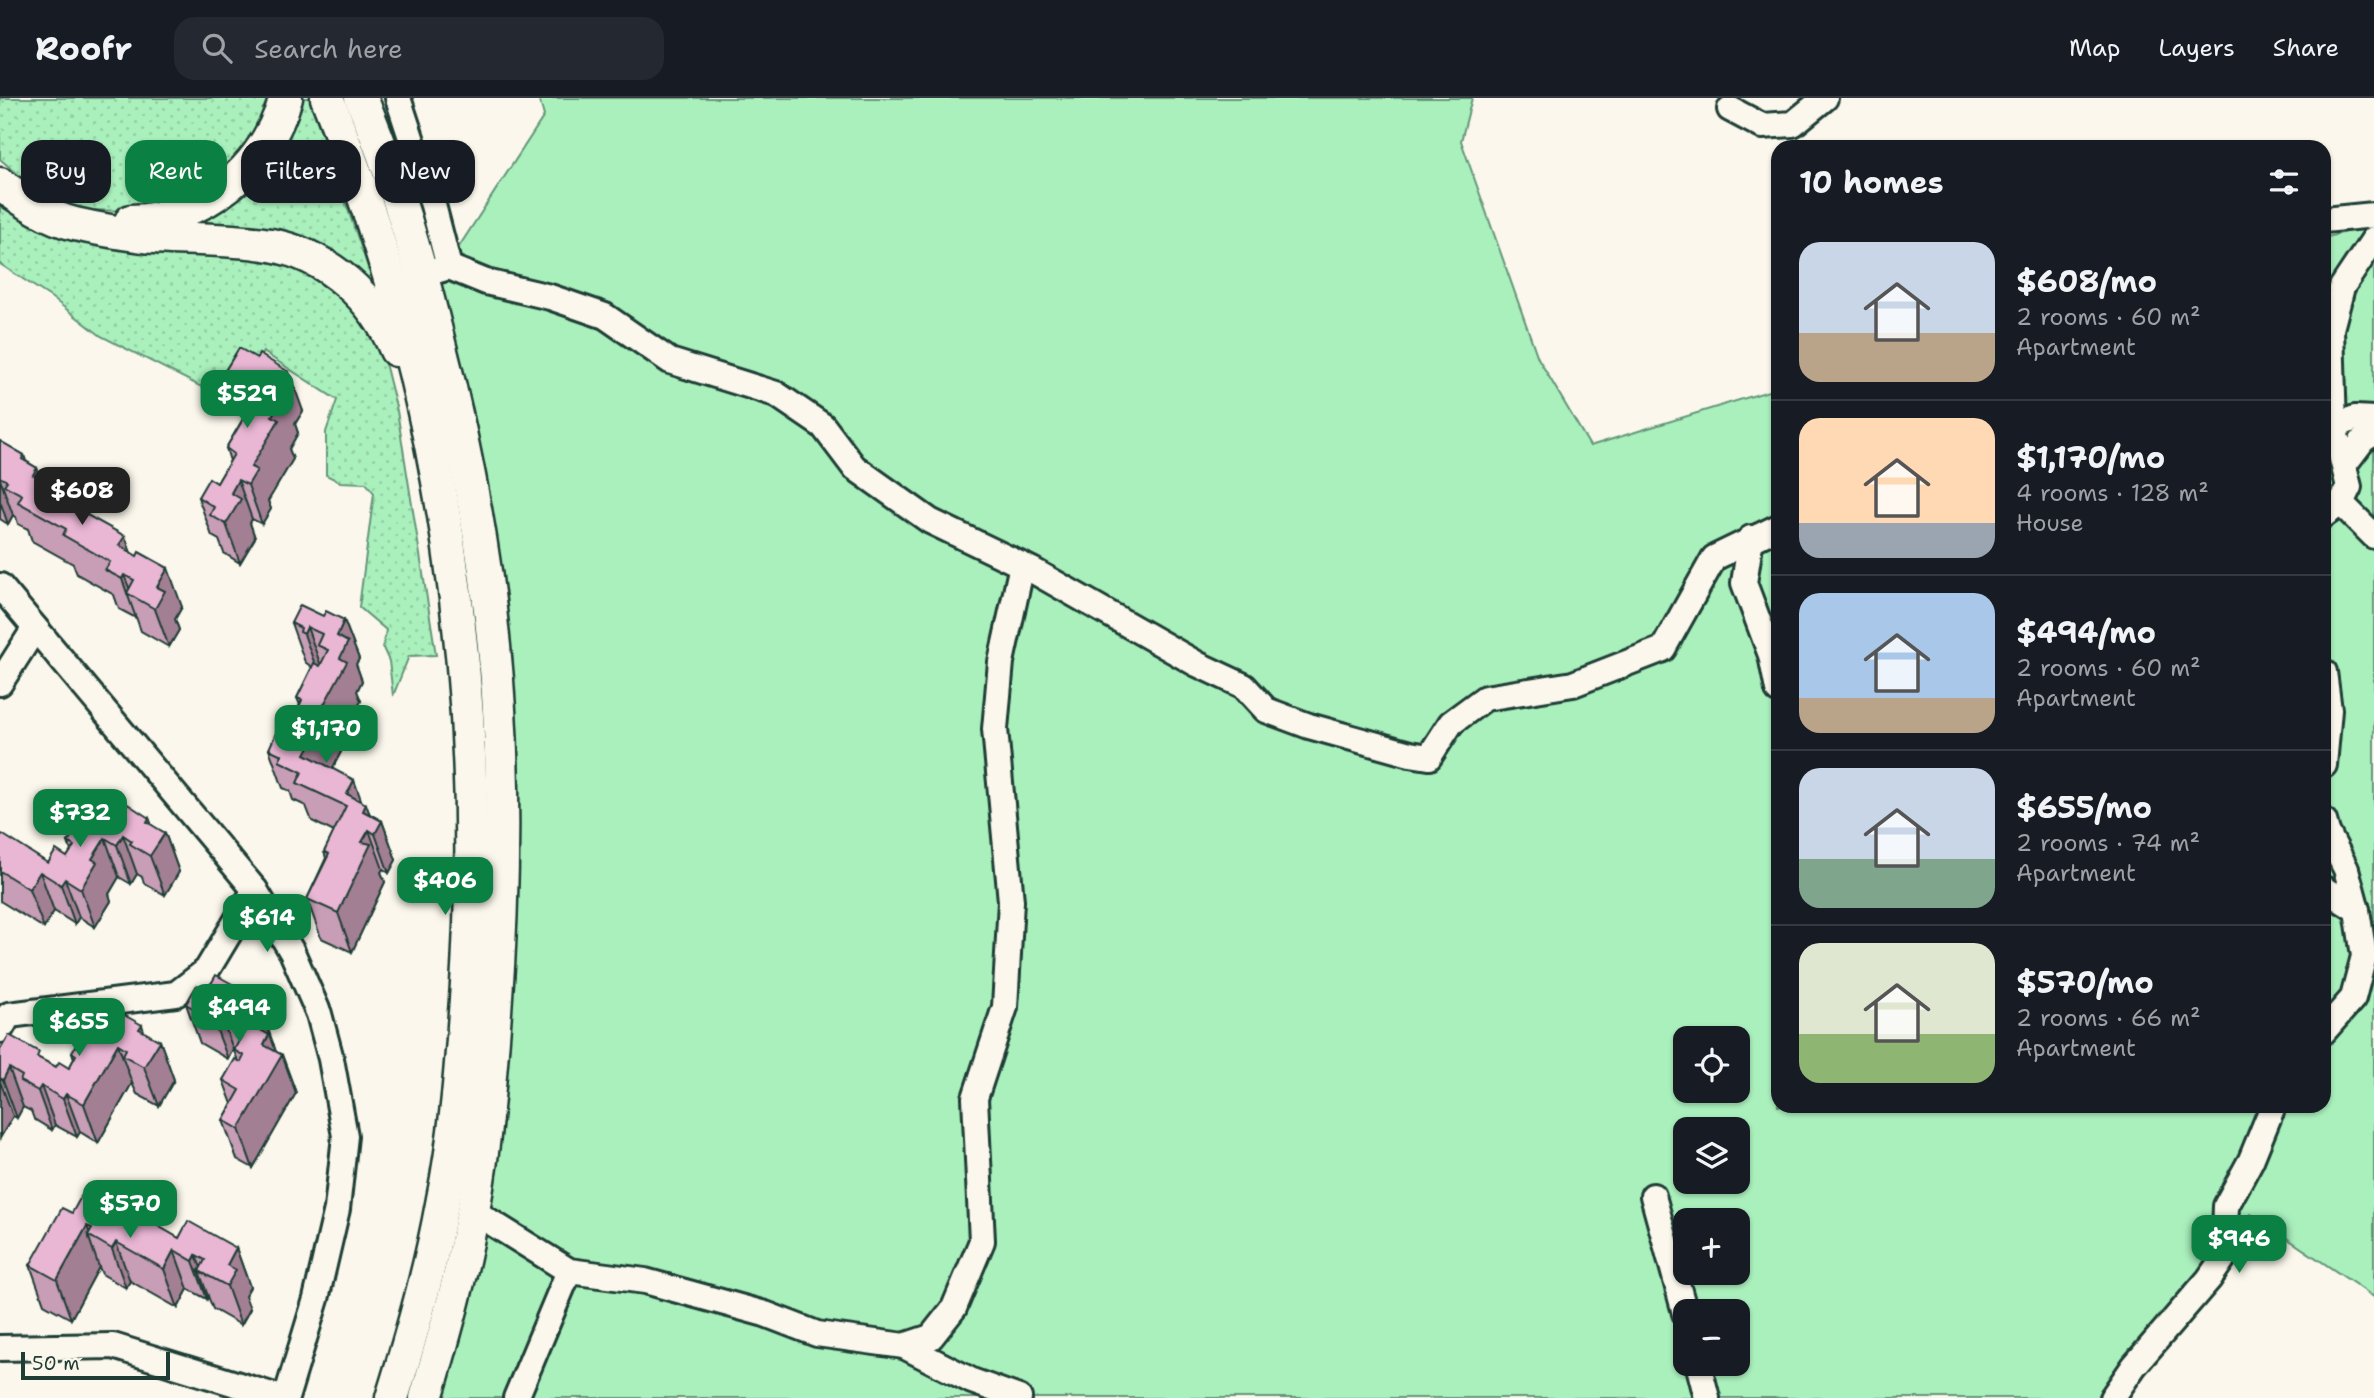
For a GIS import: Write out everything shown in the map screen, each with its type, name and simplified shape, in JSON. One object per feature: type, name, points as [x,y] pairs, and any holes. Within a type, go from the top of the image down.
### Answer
[{"type":"main road","points":[[73,223],[140,221],[168,217],[208,200],[231,184],[265,146],[277,124],[286,98]]},
{"type":"main road","points":[[327,98],[383,251],[429,433],[447,530],[461,648],[470,783],[471,930],[459,1097],[442,1205],[411,1336],[392,1398]]},
{"type":"main road","points":[[361,98],[436,271],[480,536],[495,660],[502,789],[501,939],[489,1100],[473,1212],[426,1398]]},
{"type":"main road","points":[[0,184],[37,210],[73,223],[143,236],[273,246],[297,253],[338,274],[376,312],[393,341],[429,433]]},
{"type":"street","points":[[398,98],[433,205],[436,271],[550,297],[605,316],[670,361],[776,394],[823,426],[854,467],[930,521],[1022,565],[1197,664],[1244,686],[1266,710],[1321,730],[1429,757],[1451,723],[1485,698],[1573,684],[1663,649],[1714,558],[1771,530]]},
{"type":"street","points":[[1730,109],[1762,126],[1793,124],[1825,98]]},
{"type":"street","points":[[2331,219],[2374,215]]},
{"type":"street","points":[[2331,329],[2342,287],[2374,239]]},
{"type":"street","points":[[2331,426],[2355,418],[2374,419]]},
{"type":"street","points":[[2331,432],[2349,487],[2332,509],[2374,536]]},
{"type":"street","points":[[2344,465],[2363,440],[2374,433]]},
{"type":"street","points":[[1751,538],[1744,583],[1771,655]]},
{"type":"street","points":[[904,1346],[931,1337],[954,1308],[982,1241],[975,1098],[1005,1007],[1011,901],[995,730],[1000,662],[1022,565]]},
{"type":"street","points":[[0,586],[255,890],[292,952],[319,1014],[331,1059],[345,1136],[337,1209],[316,1299],[283,1398],[113,1346],[0,1348]]},
{"type":"street","points":[[0,683],[35,628]]},
{"type":"street","points":[[2331,841],[2346,869],[2357,909],[2364,956],[2353,998],[2331,1023]]},
{"type":"street","points":[[0,1030],[9,1016],[176,994],[207,970],[255,890]]},
{"type":"street","points":[[2331,893],[2357,909]]},
{"type":"street","points":[[2112,1398],[2134,1366],[2209,1279],[2224,1257],[2226,1206],[2251,1160],[2270,1113]]},
{"type":"street","points":[[1653,1196],[1681,1299]]},
{"type":"street","points":[[473,1212],[569,1271],[645,1281],[765,1314],[817,1334],[904,1346],[972,1381],[1018,1398]]},
{"type":"street","points":[[516,1398],[569,1271]]},
{"type":"street","points":[[1701,1376],[1707,1398]]},
{"type":"green space","points":[[0,98],[274,98],[254,140],[241,140],[241,154],[227,167],[227,140],[125,140],[125,203],[163,203],[136,211],[85,210],[63,203],[111,203],[111,140],[21,140],[21,177],[0,159]]},
{"type":"green space","points":[[295,98],[309,98],[324,140],[258,140]]},
{"type":"green space","points":[[539,98],[1472,98],[1461,141],[1538,358],[1590,446],[1771,390],[1771,1113],[2331,1113],[2331,236],[2374,224],[2374,1297],[2251,1214],[2107,1398],[437,1398],[487,1185],[498,562],[473,409],[434,285],[544,116]]},
{"type":"green space","points":[[241,159],[241,203],[346,203],[376,290],[168,223],[190,217],[202,203],[227,203],[227,175]]},
{"type":"green space","points":[[0,204],[58,236],[86,244],[255,254],[307,271],[354,304],[373,336],[386,367],[397,411],[436,655],[409,656],[393,696],[389,661],[383,648],[386,630],[359,607],[374,493],[366,483],[340,482],[326,475],[326,432],[337,400],[263,352],[231,402],[101,336],[52,298],[0,264]]},
{"type":"building","points":[[239,348],[257,358],[259,354],[289,372],[278,391],[284,395],[272,416],[279,420],[251,467],[257,470],[248,485],[238,480],[231,493],[241,499],[226,524],[210,515],[214,507],[198,497],[209,478],[217,483],[234,454],[226,448],[254,401],[248,397],[255,386],[244,379],[241,385],[223,374]]},
{"type":"building","points":[[0,441],[24,455],[22,459],[37,468],[33,475],[82,503],[78,510],[125,536],[119,545],[137,556],[139,552],[168,568],[157,587],[165,591],[155,609],[127,593],[134,580],[124,575],[122,579],[105,570],[110,562],[63,535],[66,529],[18,502],[22,495],[4,485],[7,481],[0,477]]},
{"type":"building","points":[[300,605],[323,616],[326,611],[344,620],[337,636],[348,642],[340,658],[347,662],[321,710],[327,714],[305,754],[354,780],[347,794],[366,804],[363,811],[382,821],[375,834],[369,830],[362,842],[371,844],[338,913],[307,899],[329,854],[324,852],[346,806],[297,783],[302,772],[279,761],[282,755],[269,749],[279,726],[286,729],[289,724],[285,722],[291,709],[297,711],[302,700],[297,698],[314,663],[320,666],[328,650],[317,645],[322,634],[307,627],[304,634],[300,632],[301,628],[291,623]]},
{"type":"building","points":[[123,801],[149,818],[147,822],[165,833],[150,856],[130,844],[132,841],[123,835],[117,845],[105,838],[92,859],[97,862],[81,889],[65,879],[61,885],[40,872],[29,889],[0,871],[2,834],[48,863],[56,850],[67,857],[74,846],[68,842],[79,823],[89,829],[101,811],[112,818]]},
{"type":"building","points":[[216,975],[243,990],[240,995],[260,1006],[250,1024],[269,1035],[264,1045],[282,1055],[239,1129],[223,1120],[240,1090],[223,1080],[235,1059],[241,1062],[244,1056],[234,1050],[244,1032],[222,1019],[225,1014],[219,1011],[213,1020],[186,1004],[197,985],[207,991]]},
{"type":"building","points":[[115,1010],[142,1025],[139,1029],[160,1041],[144,1067],[123,1055],[126,1049],[118,1044],[84,1104],[66,1094],[63,1099],[41,1086],[38,1091],[20,1081],[22,1076],[9,1068],[3,1080],[0,1078],[0,1050],[9,1035],[39,1052],[37,1057],[56,1067],[59,1062],[69,1068],[76,1055],[72,1052],[80,1038],[85,1040],[95,1022],[105,1027]]},
{"type":"building","points":[[83,1193],[128,1218],[132,1211],[179,1238],[188,1221],[236,1248],[227,1265],[236,1270],[227,1286],[199,1271],[205,1260],[196,1255],[193,1261],[174,1250],[164,1269],[116,1242],[112,1249],[88,1235],[92,1228],[87,1226],[57,1280],[30,1265],[62,1208],[72,1213]]}]
